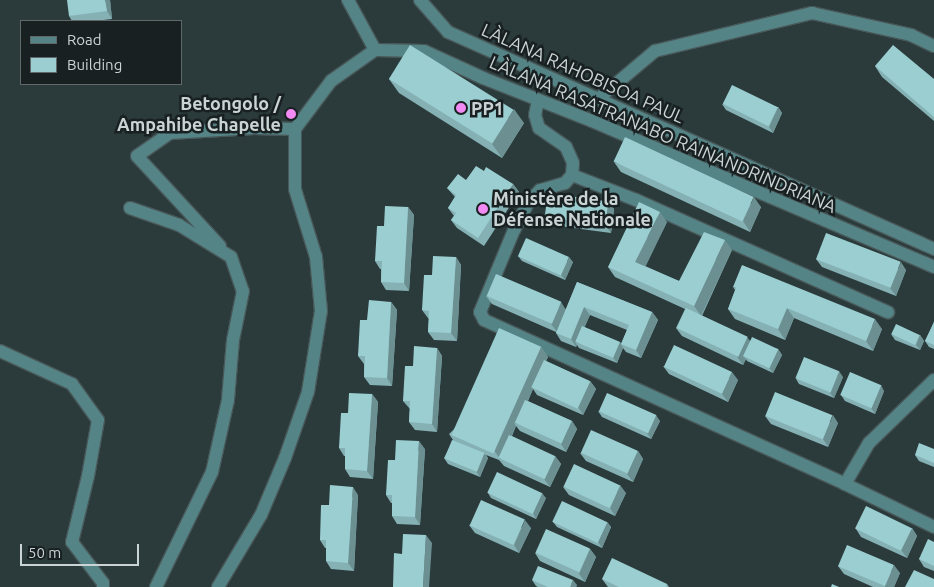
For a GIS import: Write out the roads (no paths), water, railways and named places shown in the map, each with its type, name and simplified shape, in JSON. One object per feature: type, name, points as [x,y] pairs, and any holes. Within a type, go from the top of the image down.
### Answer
[{"type":"street","points":[[218,587],[261,515],[285,458],[308,392],[321,311],[316,257],[295,189],[295,129],[331,81],[375,50],[348,0]]},
{"type":"street","name":"LÀLANA RAHOBISOA PAUL","points":[[420,0],[448,32],[934,249]]},
{"type":"street","points":[[598,99],[655,52],[812,13],[911,35],[934,46]]},
{"type":"street","name":"LÀLANA RASATRANABO RAINANDRINDRIANA","points":[[375,50],[424,51],[934,267]]},
{"type":"street","points":[[538,100],[535,115],[539,128],[566,146],[573,163],[572,175],[565,183],[540,190],[528,203],[514,230],[480,312],[484,320],[845,484],[934,527]]},
{"type":"street","points":[[156,587],[212,472],[228,400],[233,340],[243,291],[231,257],[137,156],[170,133],[254,128],[295,129]]},
{"type":"street","points":[[572,175],[636,200],[888,312]]},
{"type":"street","points":[[130,208],[179,225],[231,257]]},
{"type":"street","points":[[0,351],[72,384],[98,420],[88,476],[72,542],[103,583],[104,587]]},
{"type":"street","points":[[845,484],[869,443],[934,380]]},
{"type":"place","name":"PP1","points":[[461,108]]},
{"type":"place","name":"Betongolo / Ampahibe Chapelle","points":[[291,114]]},
{"type":"place","name":"Ministère de la Défense Nationale","points":[[483,209]]}]
